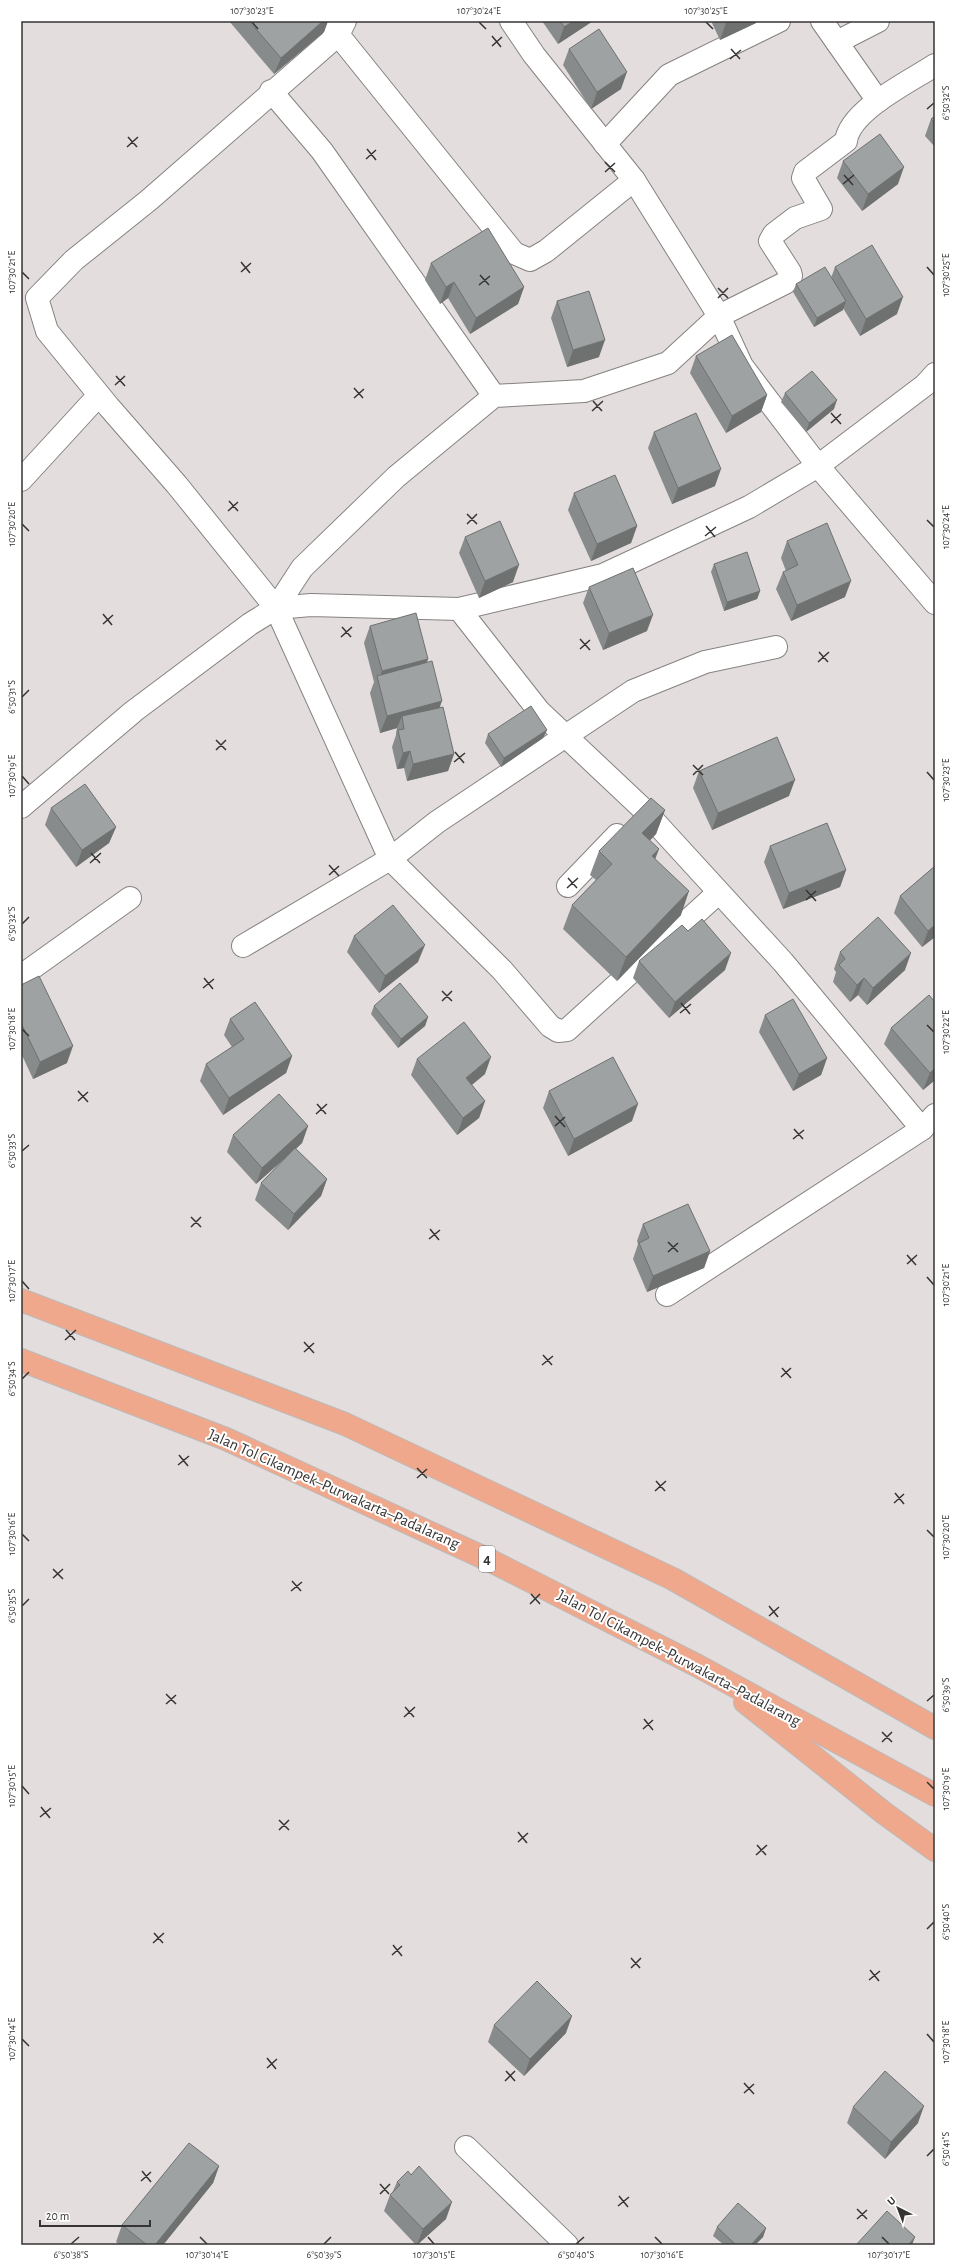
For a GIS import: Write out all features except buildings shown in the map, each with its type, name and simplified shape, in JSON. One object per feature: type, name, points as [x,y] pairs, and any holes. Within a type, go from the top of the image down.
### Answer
[{"type":"highway","points":[[21,1300],[345,1424],[673,1579],[935,1728]]},
{"type":"highway","name":"Jalan Tol Cikampek–Purwakarta–Padalarang","points":[[21,1360],[226,1439],[489,1560],[698,1666],[935,1795]]},
{"type":"highway","points":[[698,1666],[884,1813],[935,1850]]},
{"type":"street","points":[[511,21],[534,55],[634,180],[719,316],[742,366],[818,466],[935,603]]},
{"type":"street","points":[[605,144],[669,75],[779,21]]},
{"type":"street","points":[[822,21],[878,101]]},
{"type":"street","points":[[837,42],[878,21]]},
{"type":"street","points":[[634,180],[546,250],[530,260],[514,253],[337,26],[271,91],[149,200],[74,260],[37,298],[47,331],[177,485],[276,608],[390,859],[502,970],[550,1026],[563,1031],[567,1030],[718,893]]},
{"type":"street","points":[[21,807],[134,711],[250,624],[276,608],[308,562],[396,477],[494,396],[584,391],[668,363],[719,316],[785,282],[791,276],[770,241],[774,234],[795,218],[820,211],[821,207],[804,180],[804,174],[846,141],[847,133],[858,118],[878,101],[935,65]]},
{"type":"street","points":[[271,91],[322,151],[494,396]]},
{"type":"street","points":[[276,608],[311,605],[459,609],[603,575],[749,507],[818,466],[925,385],[935,374]]},
{"type":"street","points":[[21,480],[99,394]]},
{"type":"street","points":[[459,609],[539,710],[643,809],[718,893],[929,1122],[667,1295]]},
{"type":"street","points":[[243,946],[390,859],[437,822],[633,691],[705,662],[776,647]]},
{"type":"street","points":[[568,886],[643,809]]},
{"type":"street","points":[[21,976],[130,898]]},
{"type":"street","points":[[466,2147],[567,2245]]}]
